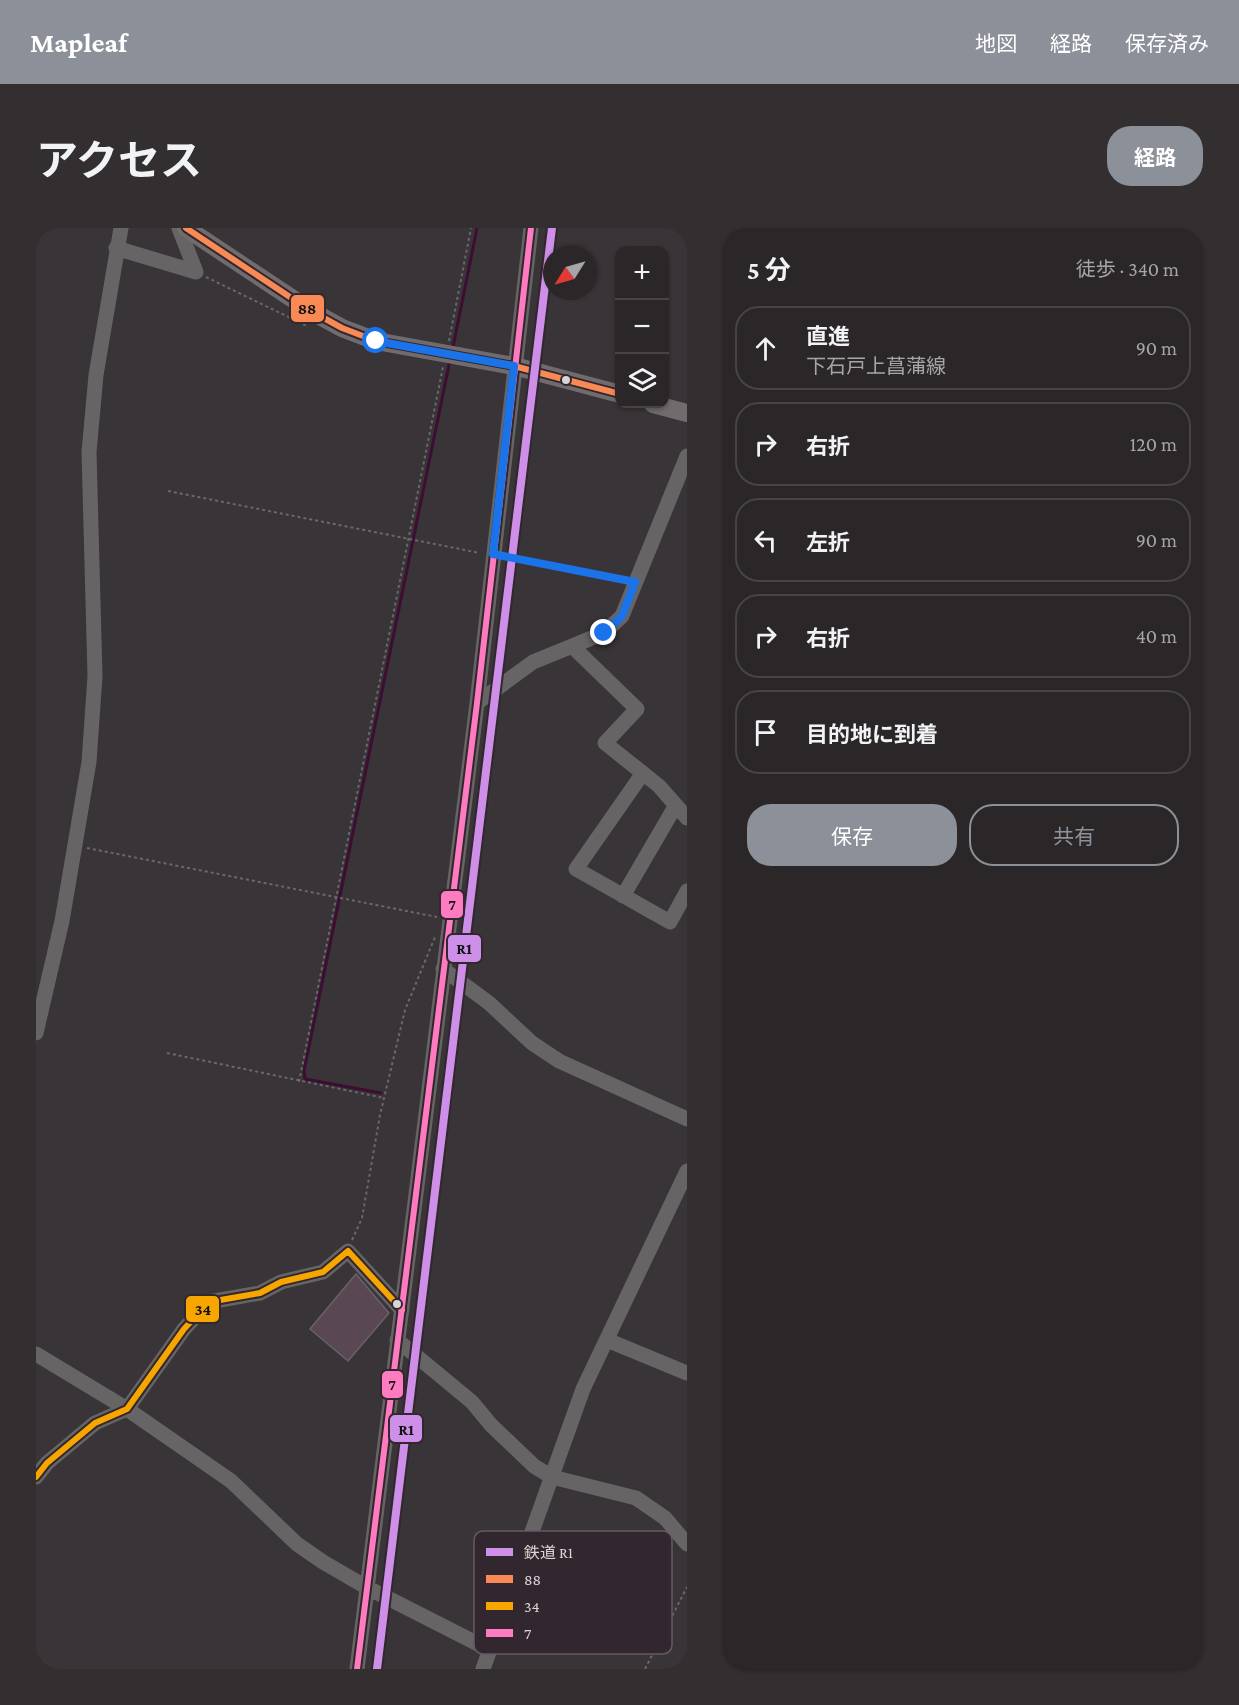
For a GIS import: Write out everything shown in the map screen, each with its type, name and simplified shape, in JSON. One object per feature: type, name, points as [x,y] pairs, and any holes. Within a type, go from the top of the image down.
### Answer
[{"type":"main road","points":[[186,228],[311,311],[342,328],[376,341],[514,366],[615,393]]},
{"type":"main road","points":[[668,408],[687,413]]},
{"type":"street","points":[[36,1033],[62,921],[90,762],[95,676],[89,452],[96,375],[121,228]]},
{"type":"street","points":[[180,228],[196,272]]},
{"type":"street","points":[[357,1669],[477,703],[531,228]]},
{"type":"street","points":[[116,248],[196,272]]},
{"type":"street","points":[[477,703],[533,662],[604,633],[622,616],[687,456]]},
{"type":"street","points":[[573,647],[637,709],[605,743],[643,772],[687,818]]},
{"type":"street","points":[[643,772],[576,869],[669,922],[687,891]]},
{"type":"street","points":[[623,896],[676,805]]},
{"type":"street","points":[[443,969],[489,1003],[532,1042],[559,1061],[687,1119]]},
{"type":"street","points":[[532,1531],[583,1389],[687,1171]]},
{"type":"street","points":[[36,1477],[47,1463],[95,1423],[127,1409],[184,1329],[209,1302],[260,1293],[281,1282],[323,1272],[348,1251],[402,1310]]},
{"type":"street","points":[[397,1340],[472,1402],[508,1442],[534,1466],[552,1477],[636,1498],[665,1518],[687,1544]]},
{"type":"street","points":[[607,1340],[687,1373]]},
{"type":"street","points":[[36,1354],[127,1409],[231,1481],[297,1544],[366,1587],[474,1642]]},
{"type":"street","points":[[483,1669],[487,1654]]},
{"type":"path","points":[[299,1082],[471,228]]},
{"type":"path","points":[[196,272],[314,328]]},
{"type":"path","points":[[168,490],[635,582]]},
{"type":"path","points":[[74,845],[449,920]]},
{"type":"path","points":[[348,1251],[362,1218],[384,1098],[405,1010],[435,935]]},
{"type":"path","points":[[167,1053],[384,1098]]},
{"type":"path","points":[[672,1616],[687,1587]]},
{"type":"path","points":[[645,1669],[653,1654]]},
{"type":"building","points":[[356,1274],[389,1313],[348,1361],[310,1329]]},
{"type":"waterway","points":[[453,347],[477,228]]},
{"type":"waterway","points":[[381,1093],[305,1079],[304,1071],[450,360]]},
{"type":"rail line","name":"R1","points":[[377,1669],[552,228]]},
{"type":"transit line","name":"88","points":[[186,228],[311,311],[342,328],[376,341],[514,366],[615,393]]},
{"type":"transit line","name":"7","points":[[357,1669],[477,703],[531,228]]},
{"type":"transit line","name":"34","points":[[36,1477],[47,1463],[95,1423],[127,1409],[184,1329],[209,1302],[260,1293],[281,1282],[323,1272],[348,1251],[402,1310]]},
{"type":"route","points":[[376,341],[514,366],[493,554],[635,582],[622,616],[604,633]]}]
